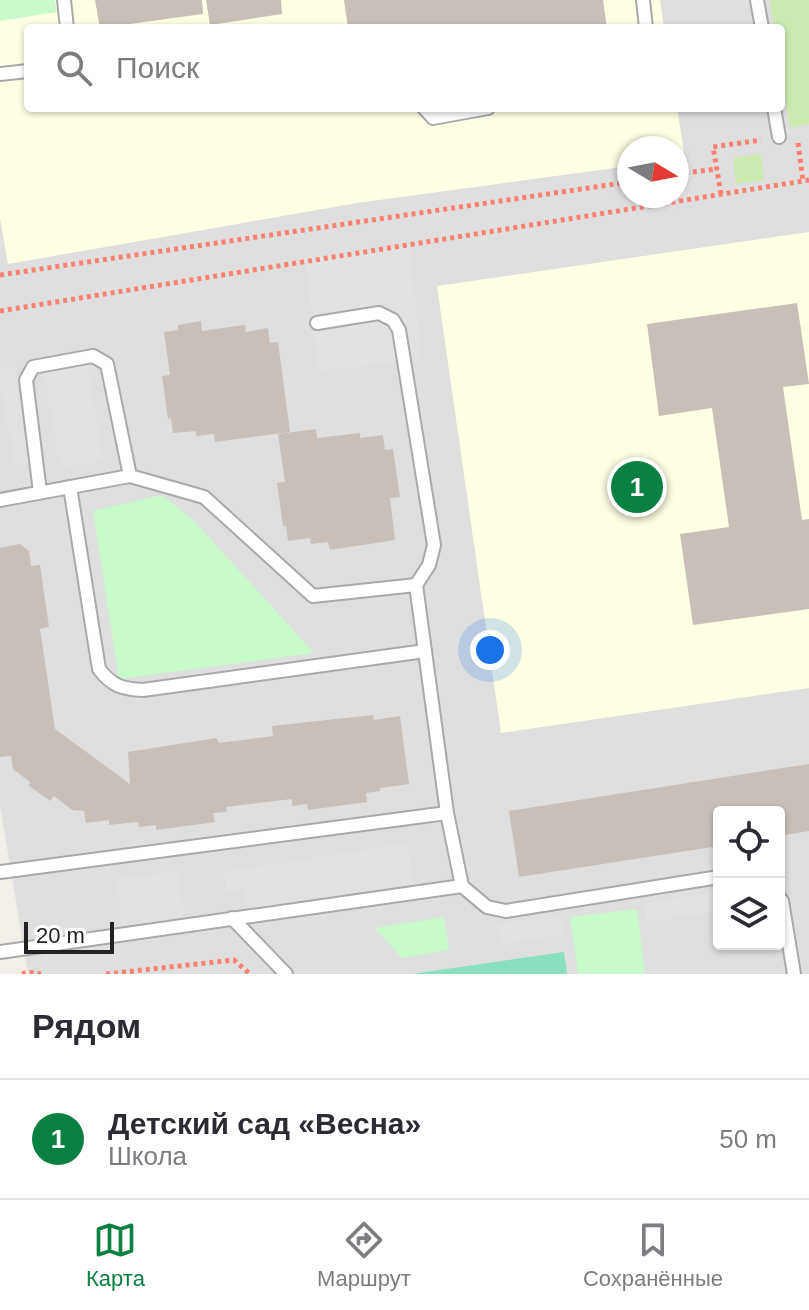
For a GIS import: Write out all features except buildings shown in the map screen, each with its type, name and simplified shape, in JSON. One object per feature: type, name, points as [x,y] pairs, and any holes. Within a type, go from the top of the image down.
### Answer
[{"type":"lane","points":[[64,0],[67,24]]},
{"type":"lane","points":[[643,0],[646,24]]},
{"type":"lane","points":[[757,0],[761,24]]},
{"type":"lane","points":[[0,74],[24,71]]},
{"type":"lane","points":[[428,112],[433,118],[466,112]]},
{"type":"lane","points":[[775,112],[779,137]]},
{"type":"lane","points":[[317,323],[379,313],[393,320],[399,330],[434,545],[429,565],[416,585],[447,813],[462,886],[487,907],[506,911],[713,878]]},
{"type":"lane","points":[[40,492],[26,380],[28,372],[33,367],[93,356],[107,364],[130,476]]},
{"type":"lane","points":[[0,500],[130,476],[204,497],[313,596],[416,585]]},
{"type":"lane","points":[[70,487],[99,669],[109,682],[121,689],[143,690],[425,651]]},
{"type":"lane","points":[[0,872],[447,813]]},
{"type":"lane","points":[[0,952],[462,886]]},
{"type":"lane","points":[[232,918],[286,974]]},
{"type":"lane","points":[[785,919],[794,974]]},
{"type":"path","points":[[0,311],[806,180],[796,135]]},
{"type":"path","points":[[713,147],[721,194]]},
{"type":"path","points":[[689,172],[717,169]]},
{"type":"path","points":[[0,275],[617,184]]},
{"type":"path","points":[[106,974],[234,960],[250,974]]},
{"type":"path","points":[[22,974],[41,974]]},
{"type":"shaded area","points":[[0,0],[809,0],[809,974],[28,974],[0,806]]},
{"type":"shaded area","points":[[0,0],[660,0],[663,24],[24,24],[24,112],[678,112],[681,136],[617,136],[617,168],[357,203],[8,264],[0,218]]},
{"type":"shaded area","points":[[809,232],[809,688],[501,733],[437,286]]},
{"type":"shaded area","points":[[409,246],[422,359],[318,371],[305,258]]},
{"type":"shaded area","points":[[88,364],[104,461],[60,468],[44,372]]},
{"type":"shaded area","points":[[14,367],[32,463],[15,466],[0,386],[0,370]]},
{"type":"shaded area","points":[[407,843],[414,883],[247,910],[243,889],[227,892],[224,872]]},
{"type":"shaded area","points":[[178,871],[184,917],[122,925],[116,879]]},
{"type":"shaded area","points":[[713,892],[713,911],[647,922],[644,903]]},
{"type":"shaded area","points":[[561,915],[564,935],[500,944],[497,924]]},
{"type":"green space","points":[[0,0],[55,0],[57,12],[0,21]]},
{"type":"green space","points":[[770,0],[809,0],[809,124],[790,127],[785,96],[785,24],[773,24]]},
{"type":"green space","points":[[761,154],[764,180],[736,184],[733,158]]},
{"type":"green space","points":[[162,495],[194,521],[314,653],[119,679],[93,511]]},
{"type":"green space","points":[[637,909],[645,974],[578,974],[570,917]]},
{"type":"green space","points":[[444,917],[449,950],[402,958],[375,928]]},
{"type":"green space","points":[[564,952],[567,974],[412,974]]},
{"type":"place","name":"Детский сад «Весна»","points":[[637,487]]}]
